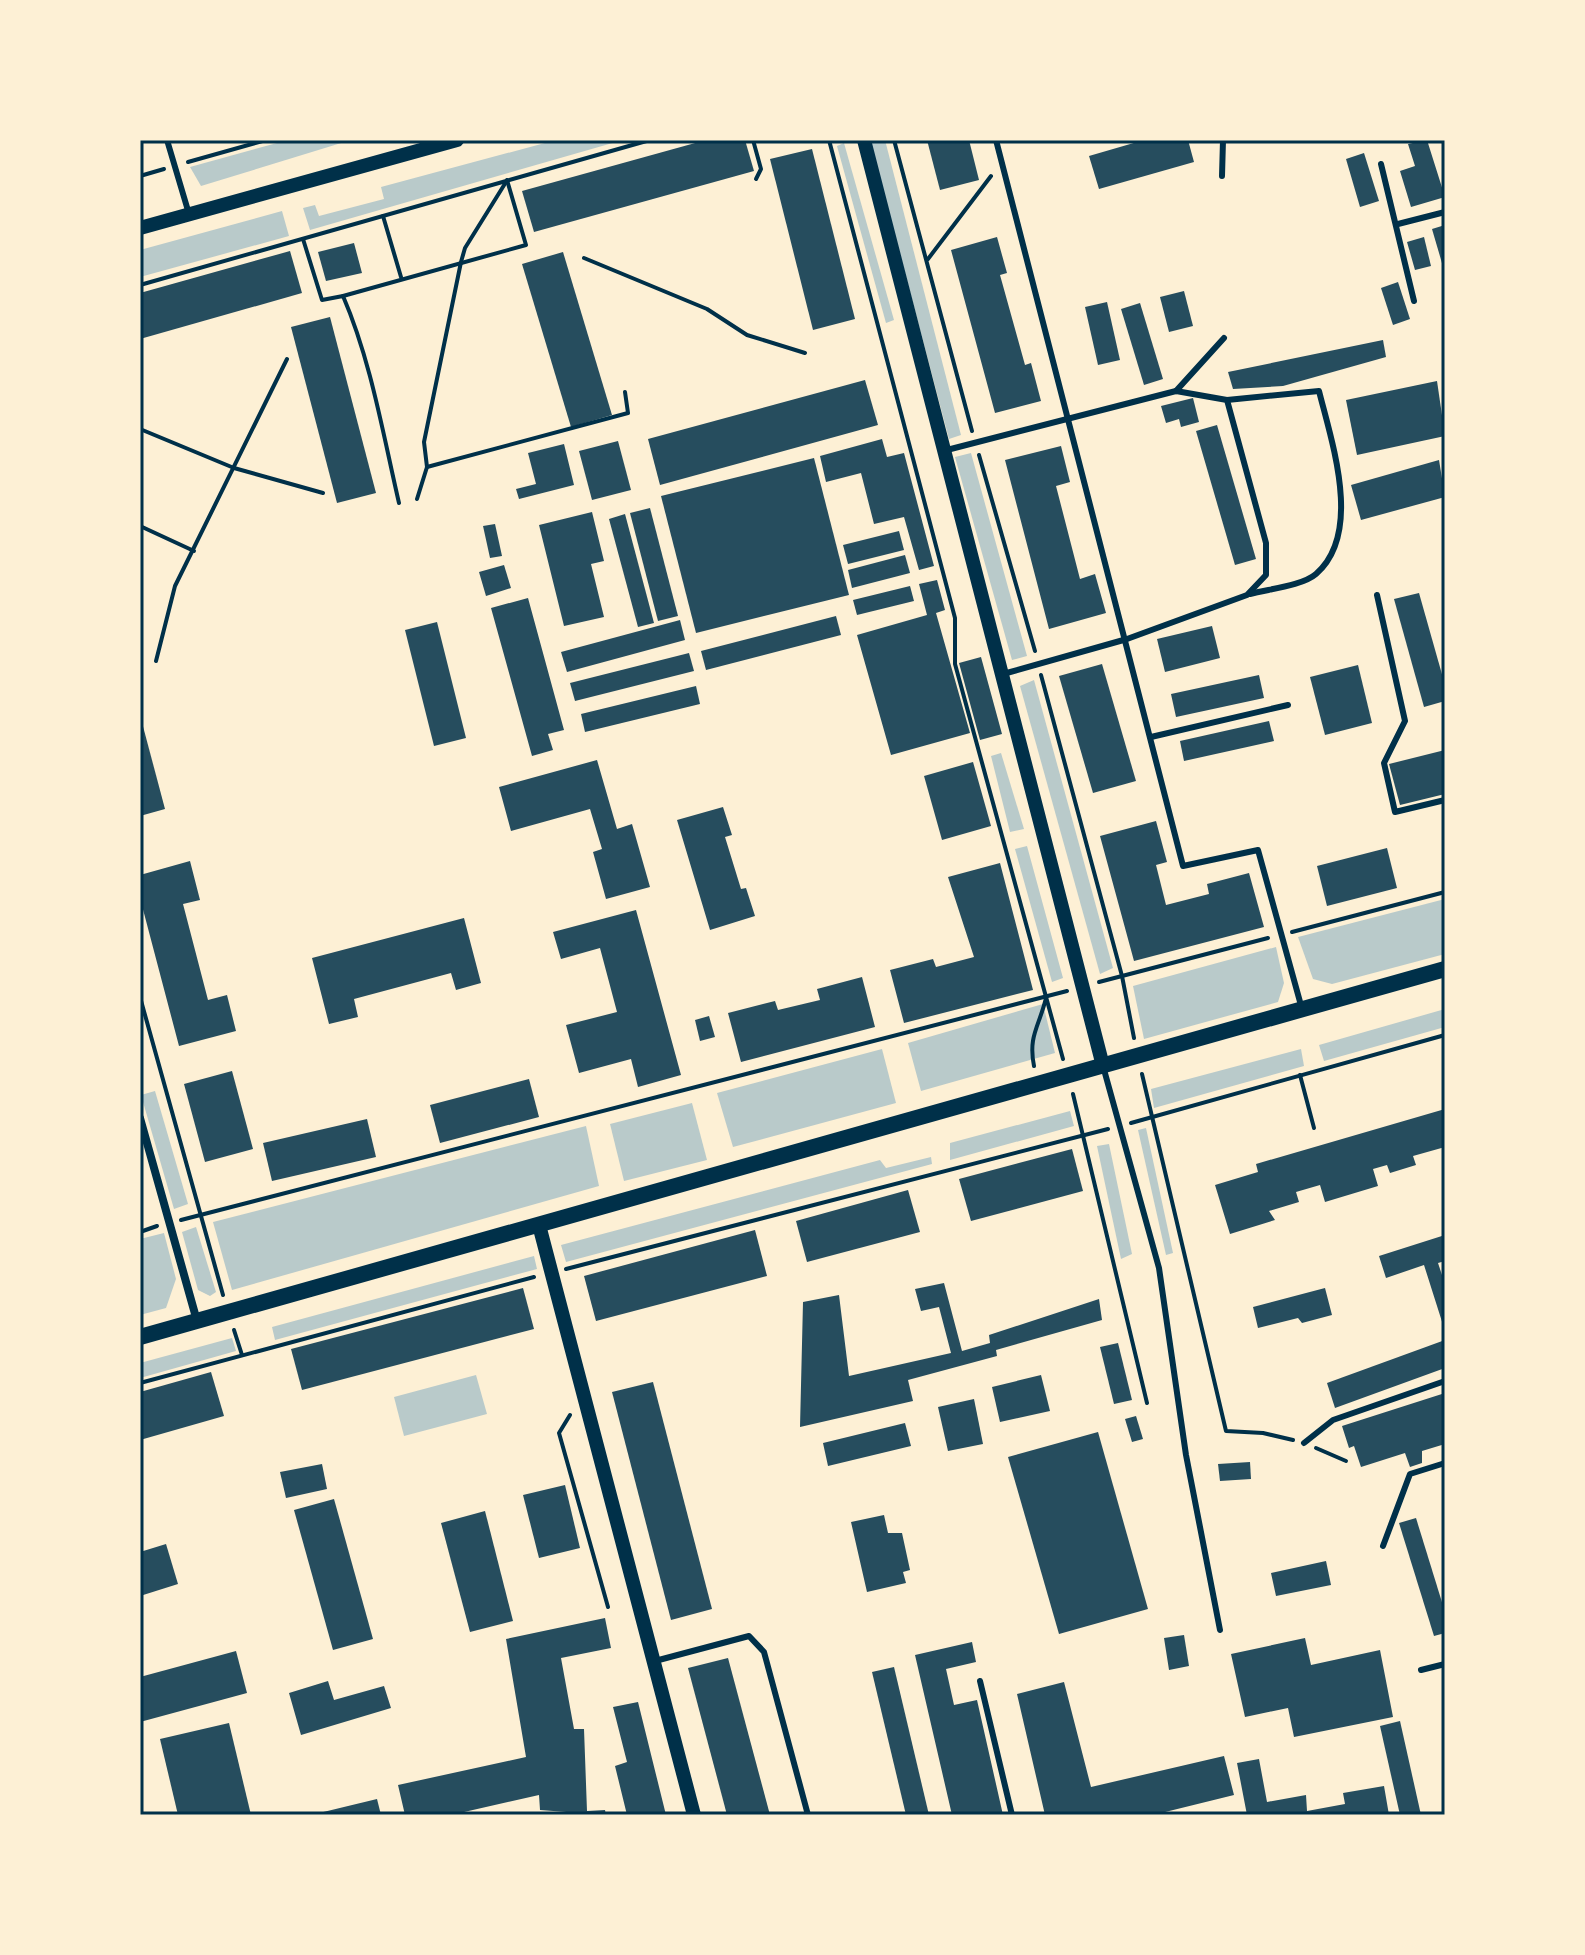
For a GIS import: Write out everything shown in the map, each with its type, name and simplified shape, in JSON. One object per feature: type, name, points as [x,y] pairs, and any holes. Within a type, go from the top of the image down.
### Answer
[{"type":"main road","points":[[140,1337],[1445,969]]},
{"type":"street","points":[[140,228],[457,140]]},
{"type":"street","points":[[864,140],[1103,1066]]},
{"type":"street","points":[[140,1118],[197,1321]]},
{"type":"street","points":[[539,1225],[694,1815]]},
{"type":"lane","points":[[167,140],[189,214]]},
{"type":"lane","points":[[996,140],[1183,866],[1258,850],[1302,1010]]},
{"type":"lane","points":[[1222,176],[1223,140]]},
{"type":"lane","points":[[1381,164],[1398,224],[1414,301]]},
{"type":"lane","points":[[1398,224],[1445,212]]},
{"type":"lane","points":[[1176,391],[1224,338]]},
{"type":"lane","points":[[942,451],[1176,391],[1227,400],[1319,391],[1337,473],[1342,530],[1331,557],[1313,577],[1247,595],[1127,639],[1003,674]]},
{"type":"lane","points":[[1227,400],[1266,543],[1266,575],[1247,595]]},
{"type":"lane","points":[[1377,595],[1405,721],[1384,763],[1395,812],[1445,800]]},
{"type":"lane","points":[[1151,737],[1288,705]]},
{"type":"lane","points":[[1103,1066],[1159,1268],[1186,1455],[1220,1630]]},
{"type":"lane","points":[[1304,1443],[1333,1420],[1445,1381]]},
{"type":"lane","points":[[1383,1546],[1410,1474],[1445,1463]]},
{"type":"lane","points":[[655,1661],[749,1636],[764,1652],[808,1815]]},
{"type":"lane","points":[[1421,1670],[1445,1664]]},
{"type":"lane","points":[[980,1681],[1012,1815]]},
{"type":"path","points":[[140,176],[266,140]]},
{"type":"path","points":[[140,285],[650,140]]},
{"type":"path","points":[[753,140],[761,169],[756,179]]},
{"type":"path","points":[[829,140],[955,618],[955,664],[1085,1133],[1147,1403]]},
{"type":"path","points":[[894,140],[1122,976],[1150,1116],[1226,1431],[1263,1433],[1304,1443],[1346,1461]]},
{"type":"path","points":[[928,259],[1001,165]]},
{"type":"path","points":[[303,239],[322,300],[526,245],[507,180]]},
{"type":"path","points":[[417,499],[427,467],[424,442],[461,262],[465,248],[507,180]]},
{"type":"path","points":[[383,216],[401,277]]},
{"type":"path","points":[[584,258],[707,309],[747,335],[805,353]]},
{"type":"path","points":[[343,296],[365,360],[399,503]]},
{"type":"path","points":[[156,661],[175,586],[287,359]]},
{"type":"path","points":[[427,467],[628,413],[625,392]]},
{"type":"path","points":[[140,429],[234,468],[323,493]]},
{"type":"path","points":[[140,526],[194,551]]},
{"type":"path","points":[[140,1231],[1445,892]]},
{"type":"path","points":[[1034,1068],[1029,1044],[1040,1023],[1047,996]]},
{"type":"path","points":[[140,997],[199,1216],[242,1355]]},
{"type":"path","points":[[551,1272],[1085,1133],[1120,1127],[1150,1116],[1445,1035]]},
{"type":"path","points":[[1300,1075],[1314,1128]]},
{"type":"path","points":[[140,1383],[536,1276],[539,1289]]},
{"type":"path","points":[[575,1408],[559,1433],[608,1607]]},
{"type":"shaded area","points":[[288,140],[351,140],[201,186],[190,167]]},
{"type":"shaded area","points":[[556,140],[623,140],[310,230],[303,208],[315,205],[319,216],[384,199],[381,187]]},
{"type":"shaded area","points":[[870,140],[885,140],[961,435],[949,439]]},
{"type":"shaded area","points":[[844,143],[894,320],[886,323],[837,146]]},
{"type":"shaded area","points":[[282,211],[289,236],[140,277],[140,250]]},
{"type":"shaded area","points":[[971,453],[1027,656],[1012,660],[955,457]]},
{"type":"shaded area","points":[[1034,680],[1113,968],[1100,974],[1020,686]]},
{"type":"shaded area","points":[[1001,753],[1024,829],[1010,832],[991,756]]},
{"type":"shaded area","points":[[1027,846],[1063,978],[1052,982],[1015,849]]},
{"type":"shaded area","points":[[1445,899],[1445,954],[1332,984],[1313,979],[1298,937]]},
{"type":"shaded area","points":[[1276,947],[1284,983],[1278,1002],[1144,1039],[1133,986]]},
{"type":"shaded area","points":[[1043,1004],[1055,1053],[921,1091],[908,1043]]},
{"type":"shaded area","points":[[1445,1009],[1445,1027],[1324,1061],[1319,1045]]},
{"type":"shaded area","points":[[882,1049],[896,1103],[733,1147],[717,1093]]},
{"type":"shaded area","points":[[1301,1049],[1304,1066],[1154,1108],[1151,1089]]},
{"type":"shaded area","points":[[155,1091],[188,1204],[174,1209],[141,1095]]},
{"type":"shaded area","points":[[692,1103],[707,1160],[624,1181],[610,1124]]},
{"type":"shaded area","points":[[1070,1111],[1074,1126],[950,1160],[950,1143]]},
{"type":"shaded area","points":[[586,1126],[599,1186],[232,1290],[213,1222]]},
{"type":"shaded area","points":[[1146,1128],[1173,1253],[1166,1255],[1138,1130]]},
{"type":"shaded area","points":[[1109,1144],[1132,1254],[1121,1259],[1097,1146]]},
{"type":"shaded area","points":[[931,1157],[932,1164],[566,1262],[561,1245],[880,1160],[886,1168]]},
{"type":"shaded area","points":[[196,1227],[216,1292],[210,1296],[198,1290],[182,1232]]},
{"type":"shaded area","points":[[164,1233],[176,1279],[166,1308],[140,1315],[140,1239]]},
{"type":"shaded area","points":[[534,1256],[537,1269],[275,1340],[272,1327]]},
{"type":"shaded area","points":[[232,1338],[236,1351],[140,1378],[140,1363]]},
{"type":"shaded area","points":[[476,1375],[487,1414],[404,1436],[394,1397]]},
{"type":"building","points":[[706,140],[745,140],[754,171],[534,232],[522,191]]},
{"type":"building","points":[[927,140],[969,140],[979,180],[940,190]]},
{"type":"building","points":[[1144,140],[1188,140],[1194,162],[1099,189],[1089,156]]},
{"type":"building","points":[[1427,140],[1445,197],[1411,207],[1400,171],[1415,166],[1408,144]]},
{"type":"building","points":[[812,149],[855,319],[813,330],[770,159]]},
{"type":"building","points":[[1364,153],[1379,201],[1360,207],[1346,159]]},
{"type":"building","points":[[1445,225],[1445,270],[1444,270],[1432,229]]},
{"type":"building","points":[[997,237],[1007,273],[1000,275],[1025,365],[1031,363],[1041,401],[995,413],[951,250]]},
{"type":"building","points":[[1424,237],[1431,266],[1415,270],[1407,242]]},
{"type":"building","points":[[354,243],[362,273],[326,281],[318,252]]},
{"type":"building","points":[[290,251],[302,293],[140,339],[140,293]]},
{"type":"building","points":[[563,252],[612,415],[571,427],[522,264]]},
{"type":"building","points":[[1398,282],[1410,319],[1393,325],[1381,288]]},
{"type":"building","points":[[1184,291],[1193,326],[1169,332],[1160,297]]},
{"type":"building","points":[[1107,302],[1120,360],[1098,365],[1085,307]]},
{"type":"building","points":[[1140,303],[1163,379],[1144,385],[1121,309]]},
{"type":"building","points":[[330,317],[376,493],[337,503],[291,327]]},
{"type":"building","points":[[1383,340],[1386,357],[1283,386],[1233,389],[1228,372]]},
{"type":"building","points":[[865,380],[878,425],[660,485],[648,439]]},
{"type":"building","points":[[1437,381],[1445,436],[1357,455],[1346,400]]},
{"type":"building","points":[[1193,398],[1199,422],[1181,427],[1179,419],[1166,423],[1161,406]]},
{"type":"building","points":[[1217,425],[1256,559],[1235,565],[1196,431]]},
{"type":"building","points":[[882,439],[887,457],[904,453],[934,566],[919,570],[904,517],[874,524],[861,473],[826,482],[820,456]]},
{"type":"building","points":[[618,441],[631,490],[592,500],[579,451]]},
{"type":"building","points":[[564,444],[574,485],[519,499],[516,489],[536,484],[528,453]]},
{"type":"building","points":[[1061,446],[1070,482],[1056,486],[1080,579],[1095,574],[1106,613],[1049,629],[1005,460]]},
{"type":"building","points":[[814,458],[849,595],[696,633],[661,496]]},
{"type":"building","points":[[1439,460],[1445,497],[1361,520],[1351,485]]},
{"type":"building","points":[[650,508],[678,616],[658,621],[630,513]]},
{"type":"building","points":[[592,512],[604,561],[591,564],[604,617],[564,626],[539,525]]},
{"type":"building","points":[[625,514],[654,623],[638,627],[609,519]]},
{"type":"building","points":[[495,524],[502,556],[490,558],[483,526]]},
{"type":"building","points":[[899,531],[904,550],[848,564],[843,545]]},
{"type":"building","points":[[905,555],[910,573],[852,588],[848,570]]},
{"type":"building","points":[[504,565],[511,588],[486,596],[479,572]]},
{"type":"building","points":[[937,580],[945,610],[936,613],[970,733],[891,755],[857,635],[927,615],[919,584]]},
{"type":"building","points":[[910,586],[914,601],[857,615],[853,600]]},
{"type":"building","points":[[1419,593],[1445,685],[1445,701],[1424,707],[1394,599]]},
{"type":"building","points":[[528,598],[564,730],[548,734],[553,750],[532,756],[491,608]]},
{"type":"building","points":[[836,616],[841,635],[706,670],[701,651]]},
{"type":"building","points":[[680,620],[685,640],[567,672],[561,652]]},
{"type":"building","points":[[437,622],[466,738],[434,746],[405,630]]},
{"type":"building","points":[[1212,626],[1220,658],[1165,672],[1157,639]]},
{"type":"building","points":[[689,653],[694,671],[575,701],[570,683]]},
{"type":"building","points":[[981,657],[1002,734],[980,740],[959,663]]},
{"type":"building","points":[[1102,664],[1136,781],[1093,793],[1059,676]]},
{"type":"building","points":[[1358,665],[1372,723],[1325,735],[1310,677]]},
{"type":"building","points":[[1259,675],[1264,698],[1176,717],[1171,694]]},
{"type":"building","points":[[696,686],[700,704],[585,732],[581,714]]},
{"type":"building","points":[[140,715],[165,809],[140,816]]},
{"type":"building","points":[[1269,721],[1274,741],[1184,761],[1180,741]]},
{"type":"building","points":[[1445,750],[1445,794],[1400,805],[1389,764]]},
{"type":"building","points":[[597,760],[617,829],[632,824],[650,887],[606,899],[593,852],[602,849],[590,809],[511,831],[499,787]]},
{"type":"building","points":[[973,762],[991,826],[942,840],[924,776]]},
{"type":"building","points":[[723,807],[732,835],[725,837],[741,889],[746,888],[755,916],[710,930],[677,820]]},
{"type":"building","points":[[1156,821],[1167,862],[1156,865],[1166,905],[1209,894],[1207,884],[1249,873],[1264,927],[1134,961],[1100,836]]},
{"type":"building","points":[[1387,848],[1397,888],[1327,906],[1317,866]]},
{"type":"building","points":[[190,861],[200,900],[183,904],[208,1000],[227,995],[236,1031],[179,1046],[140,898],[140,875]]},
{"type":"building","points":[[1000,863],[1033,990],[904,1023],[890,970],[933,959],[936,967],[974,957],[948,877]]},
{"type":"building","points":[[636,910],[681,1075],[638,1087],[631,1059],[579,1073],[566,1025],[617,1012],[600,948],[561,959],[553,932]]},
{"type":"building","points":[[464,918],[481,983],[456,990],[451,973],[354,999],[358,1017],[329,1024],[312,958]]},
{"type":"building","points":[[862,977],[875,1027],[741,1062],[728,1013],[775,1001],[778,1010],[820,1000],[817,989]]},
{"type":"building","points":[[709,1016],[715,1037],[700,1041],[695,1020]]},
{"type":"building","points":[[232,1071],[253,1149],[205,1162],[184,1084]]},
{"type":"building","points":[[529,1079],[539,1117],[440,1143],[430,1105]]},
{"type":"building","points":[[1445,1109],[1445,1147],[1413,1156],[1416,1165],[1390,1173],[1387,1165],[1373,1169],[1378,1186],[1325,1202],[1320,1185],[1296,1192],[1299,1202],[1269,1211],[1275,1220],[1230,1234],[1215,1185],[1258,1172],[1256,1164]]},
{"type":"building","points":[[367,1119],[376,1157],[272,1181],[263,1143]]},
{"type":"building","points":[[1072,1149],[1083,1191],[971,1221],[959,1179]]},
{"type":"building","points":[[908,1190],[920,1232],[807,1262],[796,1221]]},
{"type":"building","points":[[755,1230],[767,1276],[596,1321],[584,1276]]},
{"type":"building","points":[[1445,1235],[1445,1261],[1438,1263],[1445,1284],[1444,1328],[1424,1265],[1386,1278],[1379,1256]]},
{"type":"building","points":[[944,1283],[962,1351],[990,1343],[989,1335],[1099,1299],[1102,1320],[996,1350],[997,1356],[908,1380],[913,1401],[800,1427],[803,1302],[839,1295],[849,1376],[951,1353],[939,1307],[921,1311],[915,1289]]},
{"type":"building","points":[[523,1288],[534,1329],[302,1390],[291,1349]]},
{"type":"building","points":[[1325,1288],[1332,1315],[1302,1323],[1298,1318],[1258,1328],[1253,1307]]},
{"type":"building","points":[[1445,1340],[1445,1368],[1335,1408],[1327,1383]]},
{"type":"building","points":[[1118,1343],[1132,1400],[1114,1404],[1100,1347]]},
{"type":"building","points":[[211,1372],[224,1416],[140,1440],[140,1392]]},
{"type":"building","points":[[1041,1375],[1050,1411],[1000,1422],[992,1387]]},
{"type":"building","points":[[653,1382],[712,1609],[671,1620],[612,1392]]},
{"type":"building","points":[[1445,1393],[1445,1444],[1422,1451],[1422,1463],[1410,1467],[1405,1453],[1361,1467],[1354,1446],[1349,1448],[1342,1426]]},
{"type":"building","points":[[974,1399],[983,1444],[948,1451],[938,1407]]},
{"type":"building","points":[[1136,1416],[1143,1439],[1132,1442],[1125,1419]]},
{"type":"building","points":[[905,1423],[911,1446],[828,1466],[823,1443]]},
{"type":"building","points":[[1098,1432],[1148,1609],[1059,1634],[1008,1457]]},
{"type":"building","points":[[1250,1462],[1251,1479],[1220,1481],[1218,1464]]},
{"type":"building","points":[[322,1464],[327,1489],[286,1498],[280,1472]]},
{"type":"building","points":[[565,1485],[580,1548],[539,1558],[523,1495]]},
{"type":"building","points":[[334,1499],[373,1639],[333,1650],[294,1510]]},
{"type":"building","points":[[485,1511],[513,1621],[470,1632],[441,1523]]},
{"type":"building","points":[[884,1515],[888,1533],[902,1533],[910,1570],[903,1572],[906,1583],[867,1592],[851,1522]]},
{"type":"building","points":[[1416,1518],[1445,1612],[1445,1633],[1434,1636],[1399,1523]]},
{"type":"building","points":[[166,1544],[178,1584],[140,1596],[140,1552]]},
{"type":"building","points":[[1326,1561],[1331,1585],[1276,1596],[1271,1573]]},
{"type":"building","points":[[605,1618],[611,1648],[561,1658],[574,1729],[584,1729],[587,1811],[605,1810],[606,1815],[540,1810],[539,1795],[451,1815],[405,1815],[398,1785],[526,1757],[506,1639]]},
{"type":"building","points":[[1184,1635],[1189,1666],[1169,1670],[1164,1638]]},
{"type":"building","points":[[1305,1638],[1311,1665],[1380,1650],[1393,1717],[1294,1737],[1288,1708],[1245,1717],[1231,1654]]},
{"type":"building","points":[[972,1642],[976,1662],[946,1669],[954,1705],[977,1700],[1003,1815],[952,1815],[915,1655]]},
{"type":"building","points":[[236,1651],[247,1693],[140,1722],[140,1677]]},
{"type":"building","points":[[728,1658],[770,1815],[727,1815],[688,1668]]},
{"type":"building","points":[[894,1667],[929,1815],[906,1815],[872,1672]]},
{"type":"building","points":[[328,1681],[334,1700],[384,1686],[391,1708],[301,1735],[289,1693]]},
{"type":"building","points":[[1064,1682],[1091,1787],[1224,1756],[1234,1795],[1153,1815],[1045,1815],[1017,1694]]},
{"type":"building","points":[[638,1702],[666,1815],[627,1815],[615,1766],[627,1762],[613,1707]]},
{"type":"building","points":[[1400,1721],[1421,1815],[1400,1815],[1380,1726]]},
{"type":"building","points":[[229,1723],[251,1815],[178,1815],[160,1739]]},
{"type":"building","points":[[1259,1759],[1267,1802],[1306,1795],[1307,1811],[1345,1804],[1343,1793],[1384,1786],[1389,1815],[1247,1815],[1237,1763]]},
{"type":"building","points":[[377,1799],[381,1815],[315,1815],[315,1814]]}]
